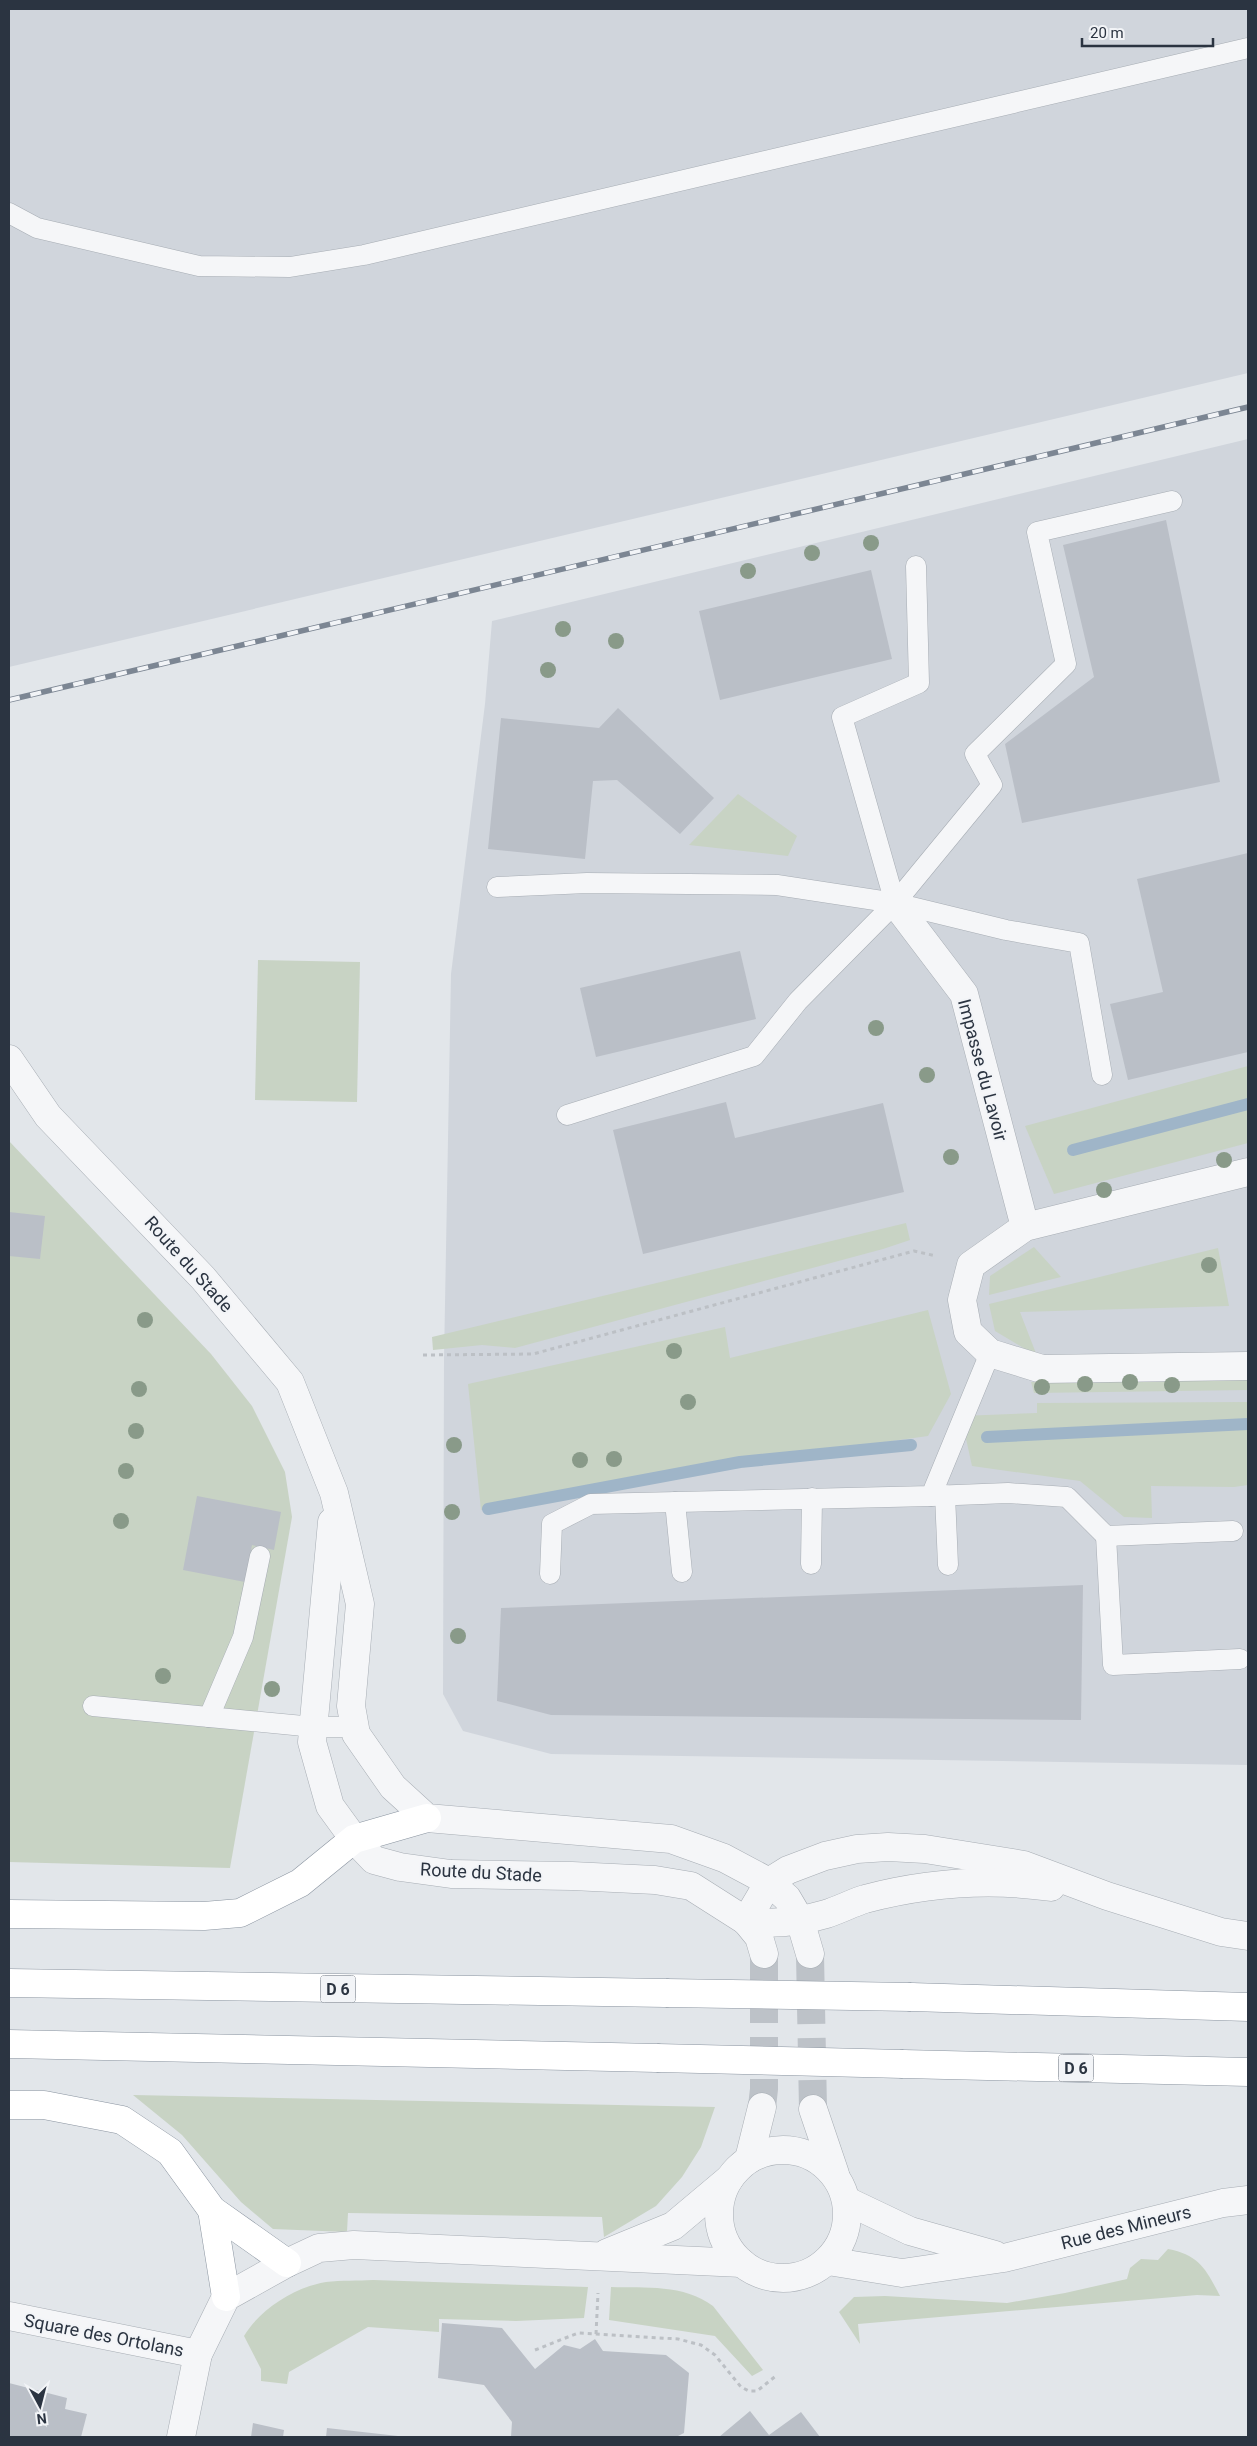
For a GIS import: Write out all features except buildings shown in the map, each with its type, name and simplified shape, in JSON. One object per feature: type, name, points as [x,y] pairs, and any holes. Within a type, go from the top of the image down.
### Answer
[{"type":"highway","points":[[9,1914],[204,1916],[240,1913],[300,1883],[354,1838],[428,1818]]},
{"type":"highway","name":"D 6","points":[[9,1983],[911,1997],[1248,2007]]},
{"type":"highway","name":"D 6","points":[[9,2044],[1248,2072]]},
{"type":"highway","points":[[9,2105],[44,2105],[122,2120],[170,2152],[212,2210],[287,2263]]},
{"type":"highway","points":[[212,2210],[226,2297]]},
{"type":"street","name":"Impasse du Lavoir","points":[[895,903],[964,994],[1025,1226]]},
{"type":"street","name":"Route du Stade","points":[[9,1059],[48,1116],[203,1278],[277,1364],[290,1382],[334,1493],[360,1604],[351,1706],[356,1734],[393,1788],[428,1818]]},
{"type":"street","points":[[1248,1172],[1025,1226],[971,1265],[962,1300],[968,1332],[990,1353],[1042,1369],[1248,1366]]},
{"type":"street","name":"Route du Stade","points":[[334,1493],[312,1742],[330,1806],[354,1838],[374,1860],[400,1867],[452,1874],[572,1876],[655,1880],[691,1886],[746,1921],[759,1937],[764,1954]]},
{"type":"street","points":[[428,1818],[671,1839],[724,1858],[769,1882],[787,1898],[800,1920],[810,1954]]},
{"type":"street","points":[[1107,1896],[1022,1883],[956,1883],[917,1888],[869,1898],[827,1914],[780,1924],[746,1921],[769,1882],[788,1870],[825,1856],[888,1847],[926,1849],[1024,1865],[1107,1896],[1221,1932],[1248,1936]]},
{"type":"street","points":[[598,2256],[672,2226],[740,2168],[766,2151],[786,2149],[804,2152],[821,2161],[834,2174],[842,2187],[847,2201],[848,2223],[841,2244],[828,2261],[812,2272],[795,2277],[778,2278],[761,2274],[742,2263],[729,2250],[721,2232],[719,2213],[722,2195],[740,2168],[762,2107]]},
{"type":"street","points":[[813,2109],[834,2174]]},
{"type":"street","name":"Rue des Mineurs","points":[[828,2261],[902,2273],[1004,2258],[1223,2203],[1248,2200]]},
{"type":"street","points":[[847,2201],[910,2231],[1004,2258]]},
{"type":"street","points":[[181,2437],[198,2354],[226,2297],[287,2263],[319,2248],[354,2245],[742,2263]]},
{"type":"street","name":"Square des Ortolans","points":[[9,2316],[198,2354]]},
{"type":"lane","points":[[9,213],[37,228],[199,266],[290,267],[364,255],[1247,52]]},
{"type":"lane","points":[[567,1115],[754,1056],[798,1001],[895,903],[992,785],[975,754],[1066,664],[1037,532],[1172,501]]},
{"type":"lane","points":[[895,903],[842,717],[919,683],[916,566]]},
{"type":"lane","points":[[497,887],[587,883],[777,885],[895,903],[1006,930],[1079,943],[1102,1075]]},
{"type":"lane","points":[[948,1565],[938,1495],[990,1353]]},
{"type":"lane","points":[[550,1574],[552,1524],[591,1504],[1008,1493],[1067,1497],[1106,1536],[1113,1665],[1240,1658]]},
{"type":"lane","points":[[812,1498],[812,1564]]},
{"type":"lane","points":[[675,1502],[682,1572]]},
{"type":"lane","points":[[1106,1536],[1233,1531]]},
{"type":"lane","points":[[209,1717],[243,1637],[260,1556]]},
{"type":"lane","points":[[93,1706],[314,1727],[355,1727]]},
{"type":"path","points":[[423,1355],[533,1354],[914,1251],[971,1265]]},
{"type":"path","points":[[596,2334],[598,2289]]},
{"type":"path","points":[[534,2350],[578,2333],[678,2339],[700,2345],[715,2355],[741,2387],[750,2391],[757,2390],[777,2375]]},
{"type":"shaded area","points":[[9,9],[1248,9],[1248,373],[9,667]]},
{"type":"shaded area","points":[[1248,439],[1248,1765],[551,1754],[463,1731],[443,1694],[444,1359],[451,974],[485,704],[492,621]]},
{"type":"green space","points":[[738,794],[797,836],[788,856],[689,845]]},
{"type":"green space","points":[[258,960],[360,962],[357,1102],[255,1100]]},
{"type":"green space","points":[[1248,1066],[1248,1143],[1054,1194],[1025,1126]]},
{"type":"green space","points":[[9,1141],[211,1354],[252,1406],[285,1472],[292,1517],[230,1868],[9,1862]]},
{"type":"green space","points":[[906,1223],[910,1240],[883,1249],[515,1348],[482,1345],[433,1350],[432,1337]]},
{"type":"green space","points":[[1034,1247],[1061,1277],[989,1295],[990,1276]]},
{"type":"green space","points":[[1218,1248],[1229,1306],[1020,1312],[1037,1356],[995,1331],[989,1304]]},
{"type":"green space","points":[[928,1310],[951,1394],[928,1436],[740,1462],[481,1510],[468,1384],[725,1327],[730,1358]]},
{"type":"green space","points":[[1248,1377],[1248,1390],[1034,1393],[1031,1382]]},
{"type":"green space","points":[[1248,1402],[1248,1485],[1234,1487],[1151,1486],[1152,1518],[1124,1517],[1080,1481],[972,1466],[961,1416],[1037,1413],[1037,1403]]},
{"type":"green space","points":[[133,2095],[715,2107],[701,2147],[682,2177],[656,2206],[604,2237],[602,2217],[348,2213],[347,2232],[273,2229],[241,2202],[182,2135]]},
{"type":"green space","points":[[1168,2249],[1194,2259],[1206,2271],[1220,2296],[1197,2295],[858,2324],[860,2344],[839,2312],[854,2297],[885,2296],[1007,2303],[1065,2293],[1127,2279],[1130,2268],[1141,2259],[1158,2260]]},
{"type":"green space","points":[[373,2280],[588,2287],[584,2318],[516,2321],[439,2319],[439,2332],[368,2327],[289,2372],[287,2384],[261,2381],[261,2369],[244,2336],[259,2317],[291,2294],[314,2285],[332,2281]]},
{"type":"green space","points":[[611,2287],[664,2289],[690,2294],[702,2299],[713,2306],[763,2370],[752,2376],[715,2336],[609,2320]]},
{"type":"waterway","points":[[1073,1150],[1248,1104]]},
{"type":"waterway","points":[[987,1437],[1248,1424]]},
{"type":"waterway","points":[[488,1509],[740,1462],[911,1445]]},
{"type":"tunnel","points":[[762,2107],[764,2089],[764,1954]]},
{"type":"tunnel","points":[[810,1954],[813,2109]]},
{"type":"railway","points":[[9,700],[1248,407]]}]
